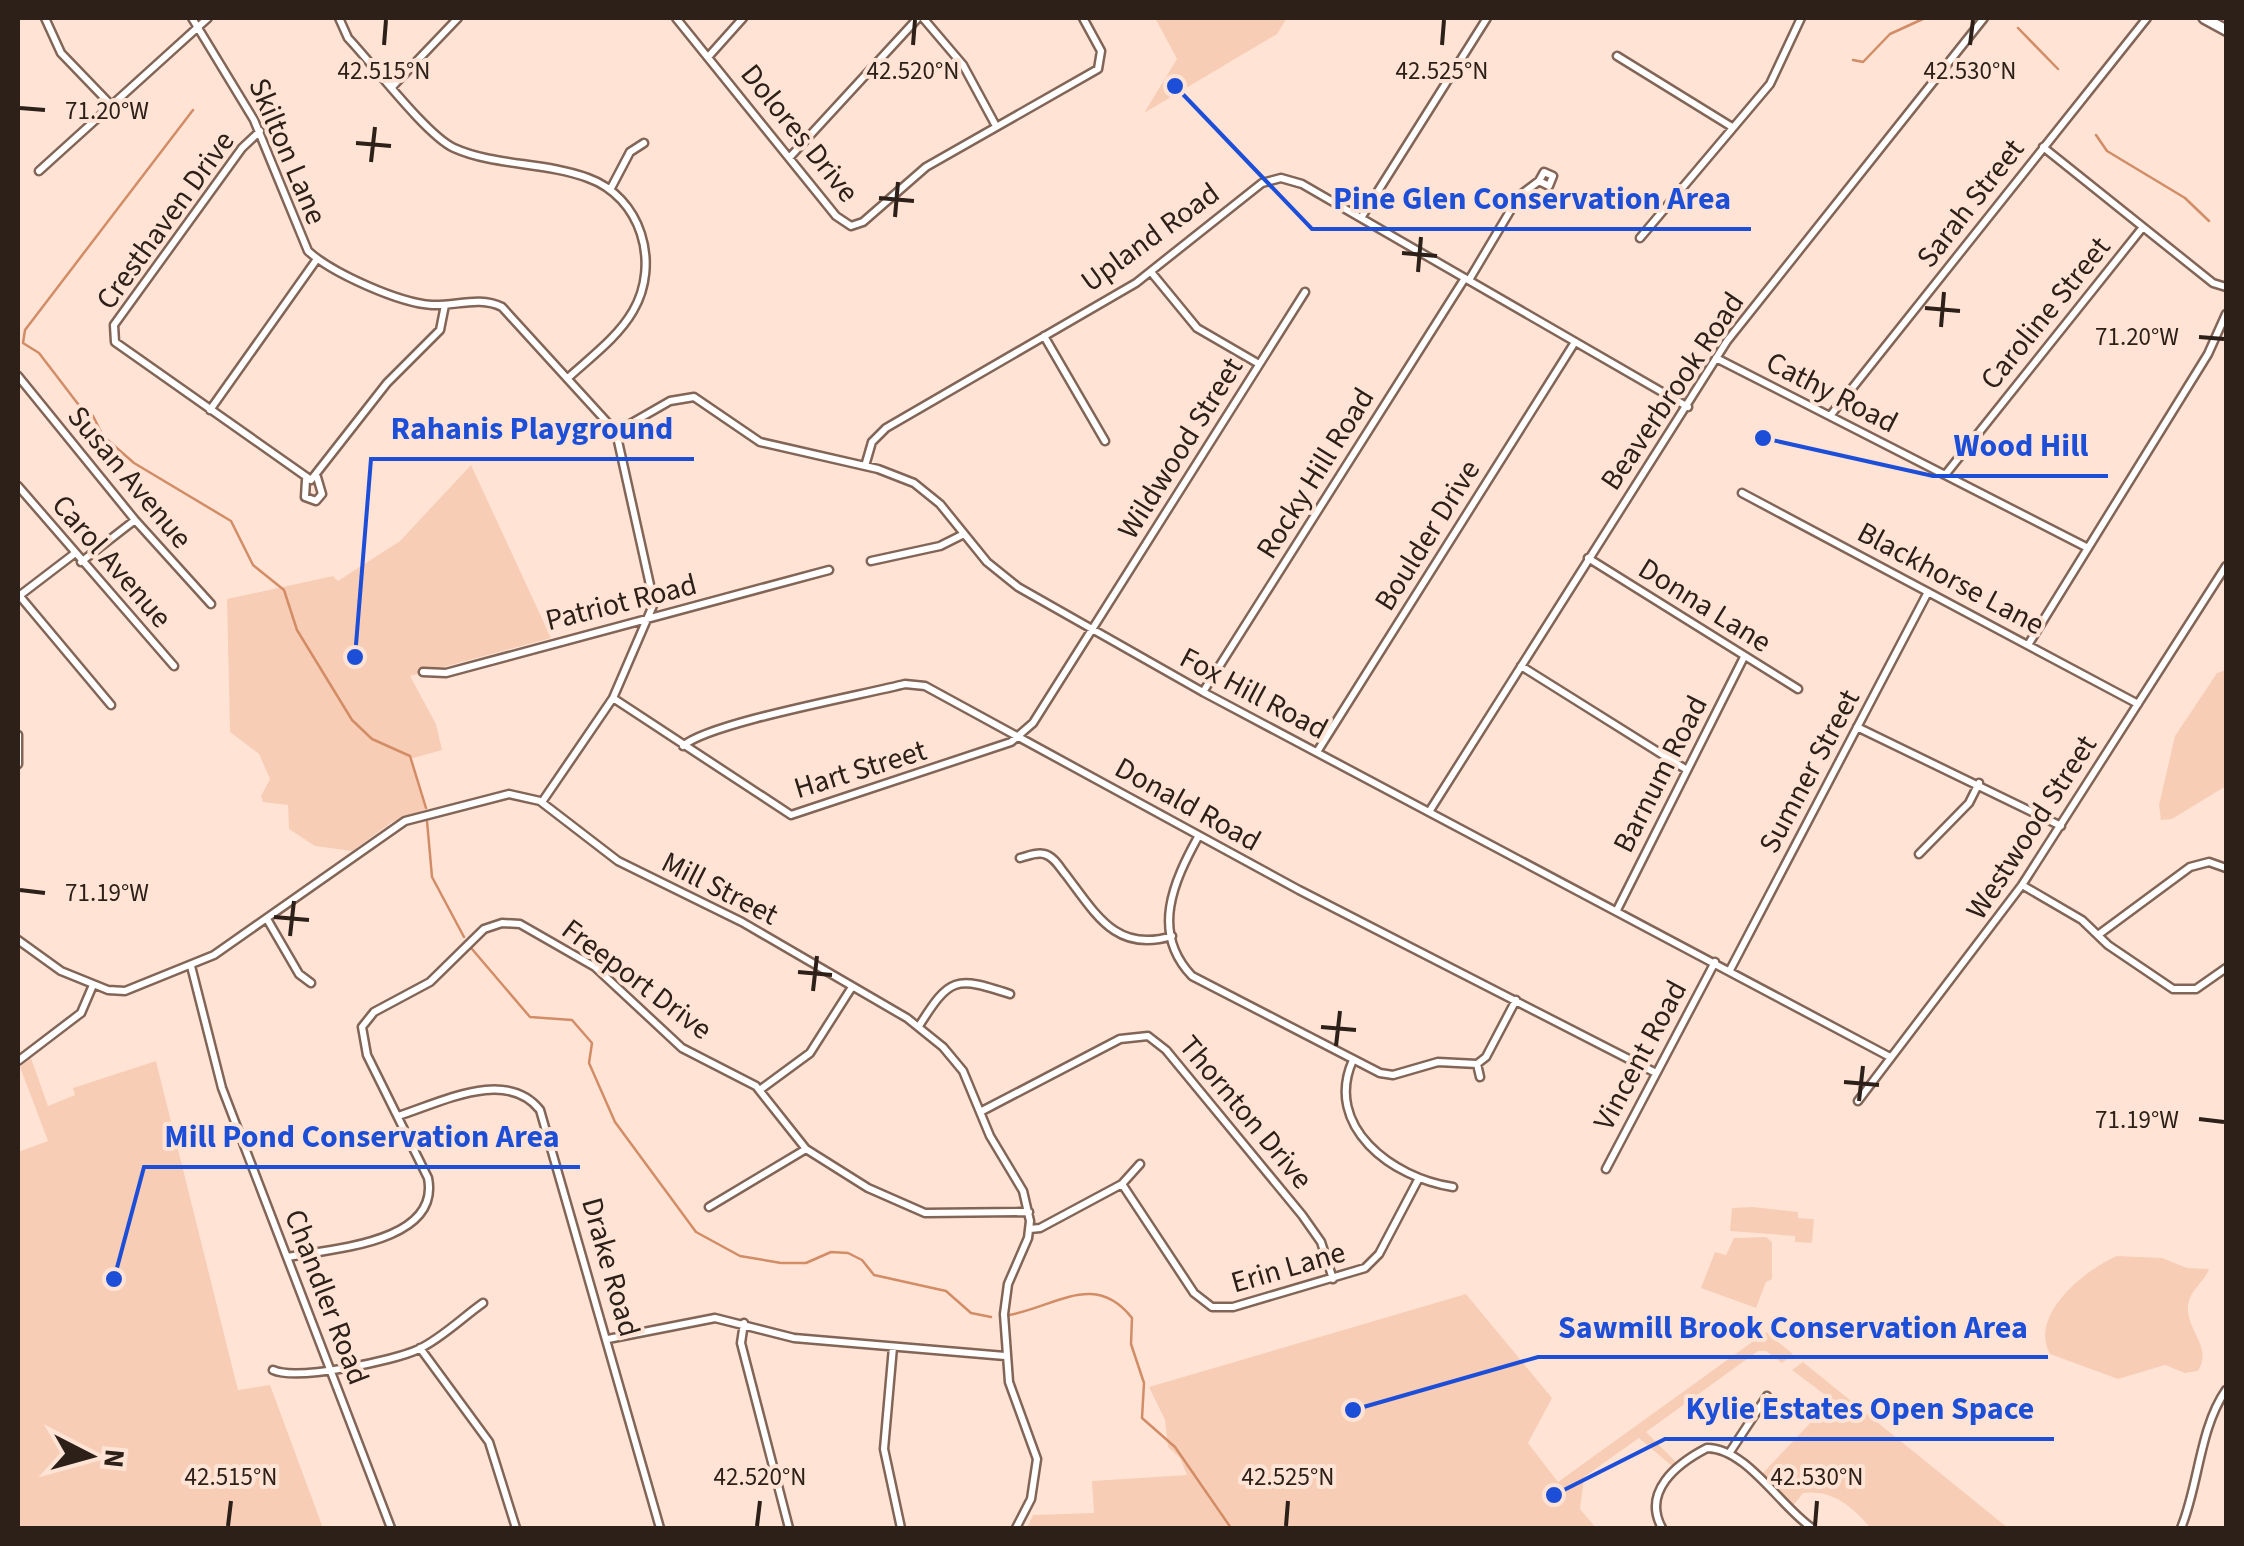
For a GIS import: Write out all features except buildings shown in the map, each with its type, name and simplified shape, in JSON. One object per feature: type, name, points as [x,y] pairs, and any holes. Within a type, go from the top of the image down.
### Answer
[{"type":"main road","points":[[2204,18],[2226,30]]},
{"type":"street","points":[[45,18],[61,53],[113,107]]},
{"type":"street","name":"Skilton Lane","points":[[192,18],[260,131],[290,202],[299,236],[317,259],[400,298],[446,304],[485,301],[502,307],[570,377],[616,432],[652,595],[650,618],[613,698],[542,802]]},
{"type":"street","points":[[39,171],[208,18]]},
{"type":"street","points":[[339,18],[348,38],[452,147],[580,176],[610,190],[638,225],[645,252],[644,279],[626,322],[570,377]]},
{"type":"street","points":[[393,86],[458,18]]},
{"type":"street","name":"Dolores Drive","points":[[676,18],[839,220],[854,226],[919,172],[1098,69],[1102,62],[1082,18]]},
{"type":"street","points":[[709,56],[743,18]]},
{"type":"street","points":[[790,157],[920,18],[963,64],[996,126]]},
{"type":"street","points":[[1361,218],[1487,18]]},
{"type":"street","points":[[1640,238],[1772,81],[1801,18]]},
{"type":"street","name":"Beaverbrook Road","points":[[1429,812],[1716,358],[1984,18]]},
{"type":"street","name":"Sarah Street","points":[[1830,416],[2147,18]]},
{"type":"street","points":[[1616,56],[1732,127]]},
{"type":"street","name":"Cresthaven Drive","points":[[260,131],[242,148],[112,330],[116,342],[306,480],[304,495],[314,502],[322,494],[316,477],[386,384],[440,330],[446,304]]},
{"type":"street","points":[[610,190],[630,152],[644,143]]},
{"type":"street","points":[[2044,147],[2214,284],[2226,287]]},
{"type":"street","name":"Upland Road","points":[[865,466],[872,442],[886,428],[1151,272],[1272,179],[1296,181],[1688,407]]},
{"type":"street","name":"Rocky Hill Road","points":[[1203,692],[1519,196],[1539,182]]},
{"type":"street","name":"Caroline Street","points":[[1945,475],[2143,226]]},
{"type":"street","points":[[210,410],[317,259]]},
{"type":"street","points":[[1151,272],[1191,323],[1259,364]]},
{"type":"street","name":"Wildwood Street","points":[[1092,629],[1305,292]]},
{"type":"street","points":[[2028,645],[2208,354],[2226,314]]},
{"type":"street","points":[[1044,336],[1106,441]]},
{"type":"street","name":"Boulder Drive","points":[[1317,752],[1575,342]]},
{"type":"street","name":"Cathy Road","points":[[1716,358],[2088,548]]},
{"type":"street","name":"Susan Avenue","points":[[18,376],[135,520],[210,604]]},
{"type":"street","name":"Fox Hill Road","points":[[616,432],[659,406],[690,397],[712,406],[760,442],[865,466],[920,487],[999,573],[1092,629],[1203,692],[1890,1057]]},
{"type":"street","points":[[306,480],[316,477]]},
{"type":"street","name":"Carol Avenue","points":[[18,486],[174,666]]},
{"type":"street","name":"Blackhorse Lane","points":[[1742,493],[2138,704]]},
{"type":"street","points":[[80,562],[135,520]]},
{"type":"street","points":[[872,561],[940,546],[964,534]]},
{"type":"street","points":[[74,554],[18,596],[110,705]]},
{"type":"street","name":"Donna Lane","points":[[1588,558],[1798,689]]},
{"type":"street","name":"Westwood Street","points":[[1858,1100],[2022,885],[2226,566]]},
{"type":"street","name":"Patriot Road","points":[[423,672],[446,673],[829,570]]},
{"type":"street","name":"Sumner Street","points":[[1730,970],[1928,592]]},
{"type":"street","name":"Hart Street","points":[[613,698],[777,810],[795,816],[996,749],[1018,737],[1032,726],[1092,629]]},
{"type":"street","name":"Barnum Road","points":[[1616,911],[1744,656]]},
{"type":"street","points":[[1520,666],[1687,770]]},
{"type":"street","name":"Donald Road","points":[[683,746],[696,735],[912,684],[928,687],[1198,836],[1656,1072]]},
{"type":"street","points":[[1857,727],[1980,783],[2060,826]]},
{"type":"street","points":[[18,734],[18,764]]},
{"type":"street","points":[[1919,854],[1972,799],[1980,783]]},
{"type":"street","points":[[18,940],[44,962],[92,985],[122,991],[192,966],[267,919],[405,822],[510,794],[524,794],[542,802]]},
{"type":"street","name":"Mill Street","points":[[542,802],[618,860],[742,922],[919,1026],[963,1071],[990,1136],[1023,1191],[1029,1212],[1030,1229],[1006,1289],[1005,1356],[1013,1397],[1037,1458],[1031,1498],[1016,1528]]},
{"type":"street","points":[[1198,836],[1171,890],[1168,908],[1181,960],[1195,978],[1353,1060],[1390,1075],[1434,1062],[1477,1064],[1486,1057],[1516,1000]]},
{"type":"street","points":[[1020,858],[1042,853],[1052,859],[1098,915],[1129,940],[1144,944],[1172,936]]},
{"type":"street","points":[[2098,935],[2190,866],[2209,862],[2226,868]]},
{"type":"street","points":[[2022,885],[2179,991],[2196,989],[2226,968]]},
{"type":"street","points":[[267,919],[298,974],[310,982]]},
{"type":"street","name":"Freeport Drive","points":[[398,1116],[364,1049],[363,1024],[374,1012],[427,984],[477,934],[502,923],[531,928],[586,961],[677,1044],[761,1090],[806,1149],[850,1178],[915,1211],[1029,1212]]},
{"type":"street","name":"Vincent Road","points":[[1606,1169],[1714,962]]},
{"type":"street","name":"Chandler Road","points":[[192,966],[222,1088],[392,1528]]},
{"type":"street","points":[[919,1026],[941,991],[953,983],[978,984],[1010,994]]},
{"type":"street","points":[[18,1061],[83,1011],[92,985]]},
{"type":"street","points":[[761,1090],[810,1053],[852,987]]},
{"type":"street","name":"Thornton Drive","points":[[982,1111],[1120,1038],[1148,1036],[1166,1050],[1302,1215],[1321,1242],[1333,1279]]},
{"type":"street","points":[[1353,1060],[1342,1092],[1350,1119],[1380,1156],[1420,1178],[1453,1188]]},
{"type":"street","points":[[1477,1064],[1480,1077]]},
{"type":"street","name":"Drake Road","points":[[398,1116],[488,1089],[513,1090],[534,1102],[546,1124],[660,1528]]},
{"type":"street","points":[[286,1257],[374,1240],[421,1216],[429,1198],[429,1182],[398,1116]]},
{"type":"street","points":[[709,1207],[806,1149]]},
{"type":"street","points":[[1030,1229],[1040,1228],[1122,1184],[1140,1164]]},
{"type":"street","name":"Erin Lane","points":[[1122,1184],[1194,1293],[1207,1305],[1233,1308],[1358,1272],[1374,1260],[1420,1178]]},
{"type":"street","points":[[272,1370],[282,1374],[330,1369],[420,1348],[484,1303]]},
{"type":"street","points":[[608,1339],[710,1318],[794,1338],[1005,1356]]},
{"type":"street","points":[[744,1324],[741,1344],[789,1528]]},
{"type":"street","points":[[893,1347],[884,1448],[901,1528]]},
{"type":"street","points":[[420,1348],[489,1442],[516,1528]]},
{"type":"street","points":[[2180,1528],[2196,1490],[2212,1415],[2226,1390]]},
{"type":"street","points":[[1730,1452],[1767,1396]]},
{"type":"street","points":[[1662,1528],[1654,1509],[1662,1484],[1707,1448],[1730,1452],[1812,1528]]},
{"type":"shaded area","points":[[1155,18],[1287,18],[1277,34],[1144,113],[1177,59]]},
{"type":"shaded area","points":[[471,465],[551,638],[410,676],[436,724],[442,750],[410,759],[426,809],[392,822],[352,851],[315,846],[289,829],[288,805],[263,802],[261,796],[270,779],[259,754],[230,732],[227,599],[333,576],[338,581],[400,541]]},
{"type":"shaded area","points":[[2226,670],[2226,786],[2172,819],[2161,820],[2159,805],[2175,736],[2217,673]]},
{"type":"shaded area","points":[[31,1058],[48,1106],[75,1095],[73,1088],[156,1061],[238,1390],[270,1385],[323,1528],[18,1528],[18,1152],[48,1141],[20,1067]]},
{"type":"shaded area","points":[[1732,1208],[1798,1212],[1798,1218],[1814,1219],[1812,1243],[1795,1242],[1795,1236],[1730,1231]]},
{"type":"shaded area","points":[[1766,1237],[1772,1242],[1772,1279],[1766,1282],[1756,1308],[1701,1288],[1715,1252],[1726,1255],[1734,1238]]},
{"type":"shaded area","points":[[2117,1256],[2162,1258],[2187,1268],[2209,1269],[2188,1304],[2203,1355],[2198,1371],[2185,1373],[2165,1365],[2118,1379],[2050,1354],[2045,1339],[2053,1309],[2076,1282]]},
{"type":"shaded area","points":[[1466,1294],[1552,1398],[1528,1443],[1558,1482],[1766,1332],[1793,1354],[1782,1363],[1766,1351],[1758,1351],[1646,1432],[1677,1463],[1673,1467],[1639,1438],[1584,1477],[1580,1509],[1596,1528],[1027,1528],[1033,1515],[1094,1513],[1092,1481],[1187,1475],[1180,1458],[1168,1447],[1165,1420],[1149,1387]]},
{"type":"shaded area","points":[[1803,1362],[2008,1528],[1871,1528],[1841,1501],[1814,1492],[1803,1493],[1792,1507],[1761,1475],[1832,1400],[1792,1370]]},
{"type":"waterway","points":[[1853,60],[1863,62],[1890,34],[1925,18]]},
{"type":"waterway","points":[[2018,28],[2058,69]]},
{"type":"waterway","points":[[193,110],[25,330],[23,343],[39,353],[78,404],[93,416],[103,436],[134,463],[231,521],[253,565],[284,590],[297,630],[352,720],[372,739],[410,756],[426,808]]},
{"type":"waterway","points":[[2096,135],[2107,151],[2185,198],[2209,221]]},
{"type":"waterway","points":[[427,821],[432,877],[464,937]]},
{"type":"waterway","points":[[472,949],[530,1017],[572,1020],[592,1043],[589,1063],[615,1122],[696,1232],[740,1256],[781,1263],[806,1263],[831,1252],[848,1253],[862,1260],[874,1275],[946,1291],[971,1313],[991,1317]]},
{"type":"waterway","points":[[1009,1315],[1075,1295],[1104,1296],[1118,1304],[1132,1318],[1131,1344],[1144,1383],[1142,1418],[1175,1447],[1231,1528]]},
{"type":"place","name":"Pine Glen Conservation Area","points":[[1175,86]]},
{"type":"place","name":"Wood Hill","points":[[1763,438]]},
{"type":"place","name":"Rahanis Playground","points":[[355,657]]},
{"type":"place","name":"Mill Pond Conservation Area","points":[[114,1279]]},
{"type":"place","name":"Sawmill Brook Conservation Area","points":[[1353,1410]]},
{"type":"place","name":"Kylie Estates Open Space","points":[[1554,1495]]}]
